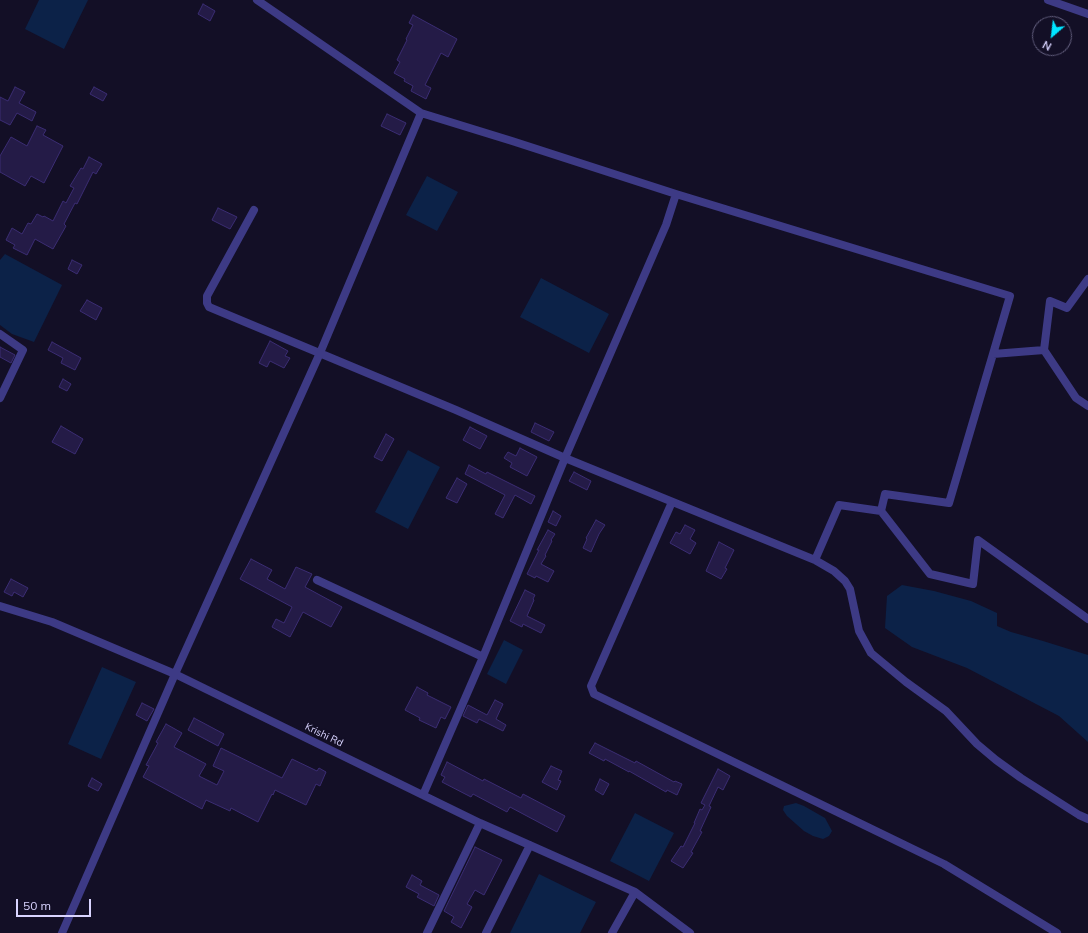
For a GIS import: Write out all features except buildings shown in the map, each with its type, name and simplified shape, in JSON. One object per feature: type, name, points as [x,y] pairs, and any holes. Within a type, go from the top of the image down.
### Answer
[{"type":"street","points":[[257,0],[421,113],[676,194],[1010,296],[948,503],[885,494],[881,511]]},
{"type":"street","points":[[1048,0],[1088,14]]},
{"type":"street","points":[[62,933],[175,674],[320,353],[421,113]]},
{"type":"street","points":[[423,795],[484,657],[565,458],[666,225],[676,194]]},
{"type":"street","points":[[254,210],[207,296],[207,303],[209,307],[456,410],[565,458],[815,560],[834,571],[845,580],[850,589],[859,631],[871,653],[906,682],[946,711],[977,744],[996,760],[1021,778],[1088,820]]},
{"type":"street","points":[[1088,279],[1067,308],[1050,301],[1044,350],[1076,398],[1088,406]]},
{"type":"street","points":[[0,334],[23,350],[0,398]]},
{"type":"street","points":[[992,354],[1044,350]]},
{"type":"street","points":[[672,502],[593,681],[591,686],[594,694],[944,864],[1057,933]]},
{"type":"street","points":[[815,560],[839,505],[881,511],[930,574],[973,584],[978,540],[1088,620]]},
{"type":"street","points":[[317,580],[484,657]]},
{"type":"street","name":"Krishi Rd","points":[[0,606],[52,622],[175,674],[480,823],[635,892],[690,933]]},
{"type":"street","points":[[427,933],[480,823]]},
{"type":"street","points":[[486,933],[530,845]]},
{"type":"street","points":[[612,933],[635,892]]},
{"type":"water","points":[[39,0],[88,0],[64,49],[25,29]]},
{"type":"water","points":[[427,176],[458,192],[437,231],[406,215]]},
{"type":"water","points":[[5,254],[62,285],[34,342],[12,334],[0,325],[0,260]]},
{"type":"water","points":[[541,278],[609,314],[589,353],[520,317]]},
{"type":"water","points":[[408,450],[440,467],[408,529],[375,512]]},
{"type":"water","points":[[902,585],[934,591],[971,601],[997,613],[997,626],[1011,632],[1088,655],[1088,742],[1059,716],[967,668],[912,647],[885,628],[887,596]]},
{"type":"water","points":[[504,640],[523,650],[506,684],[487,674]]},
{"type":"water","points":[[102,667],[136,682],[101,759],[68,744]]},
{"type":"water","points":[[796,803],[825,818],[832,831],[829,836],[823,839],[813,836],[804,831],[787,816],[783,810],[784,806]]},
{"type":"water","points":[[635,813],[674,833],[649,881],[610,861]]},
{"type":"water","points":[[539,874],[596,902],[580,933],[510,933]]}]
